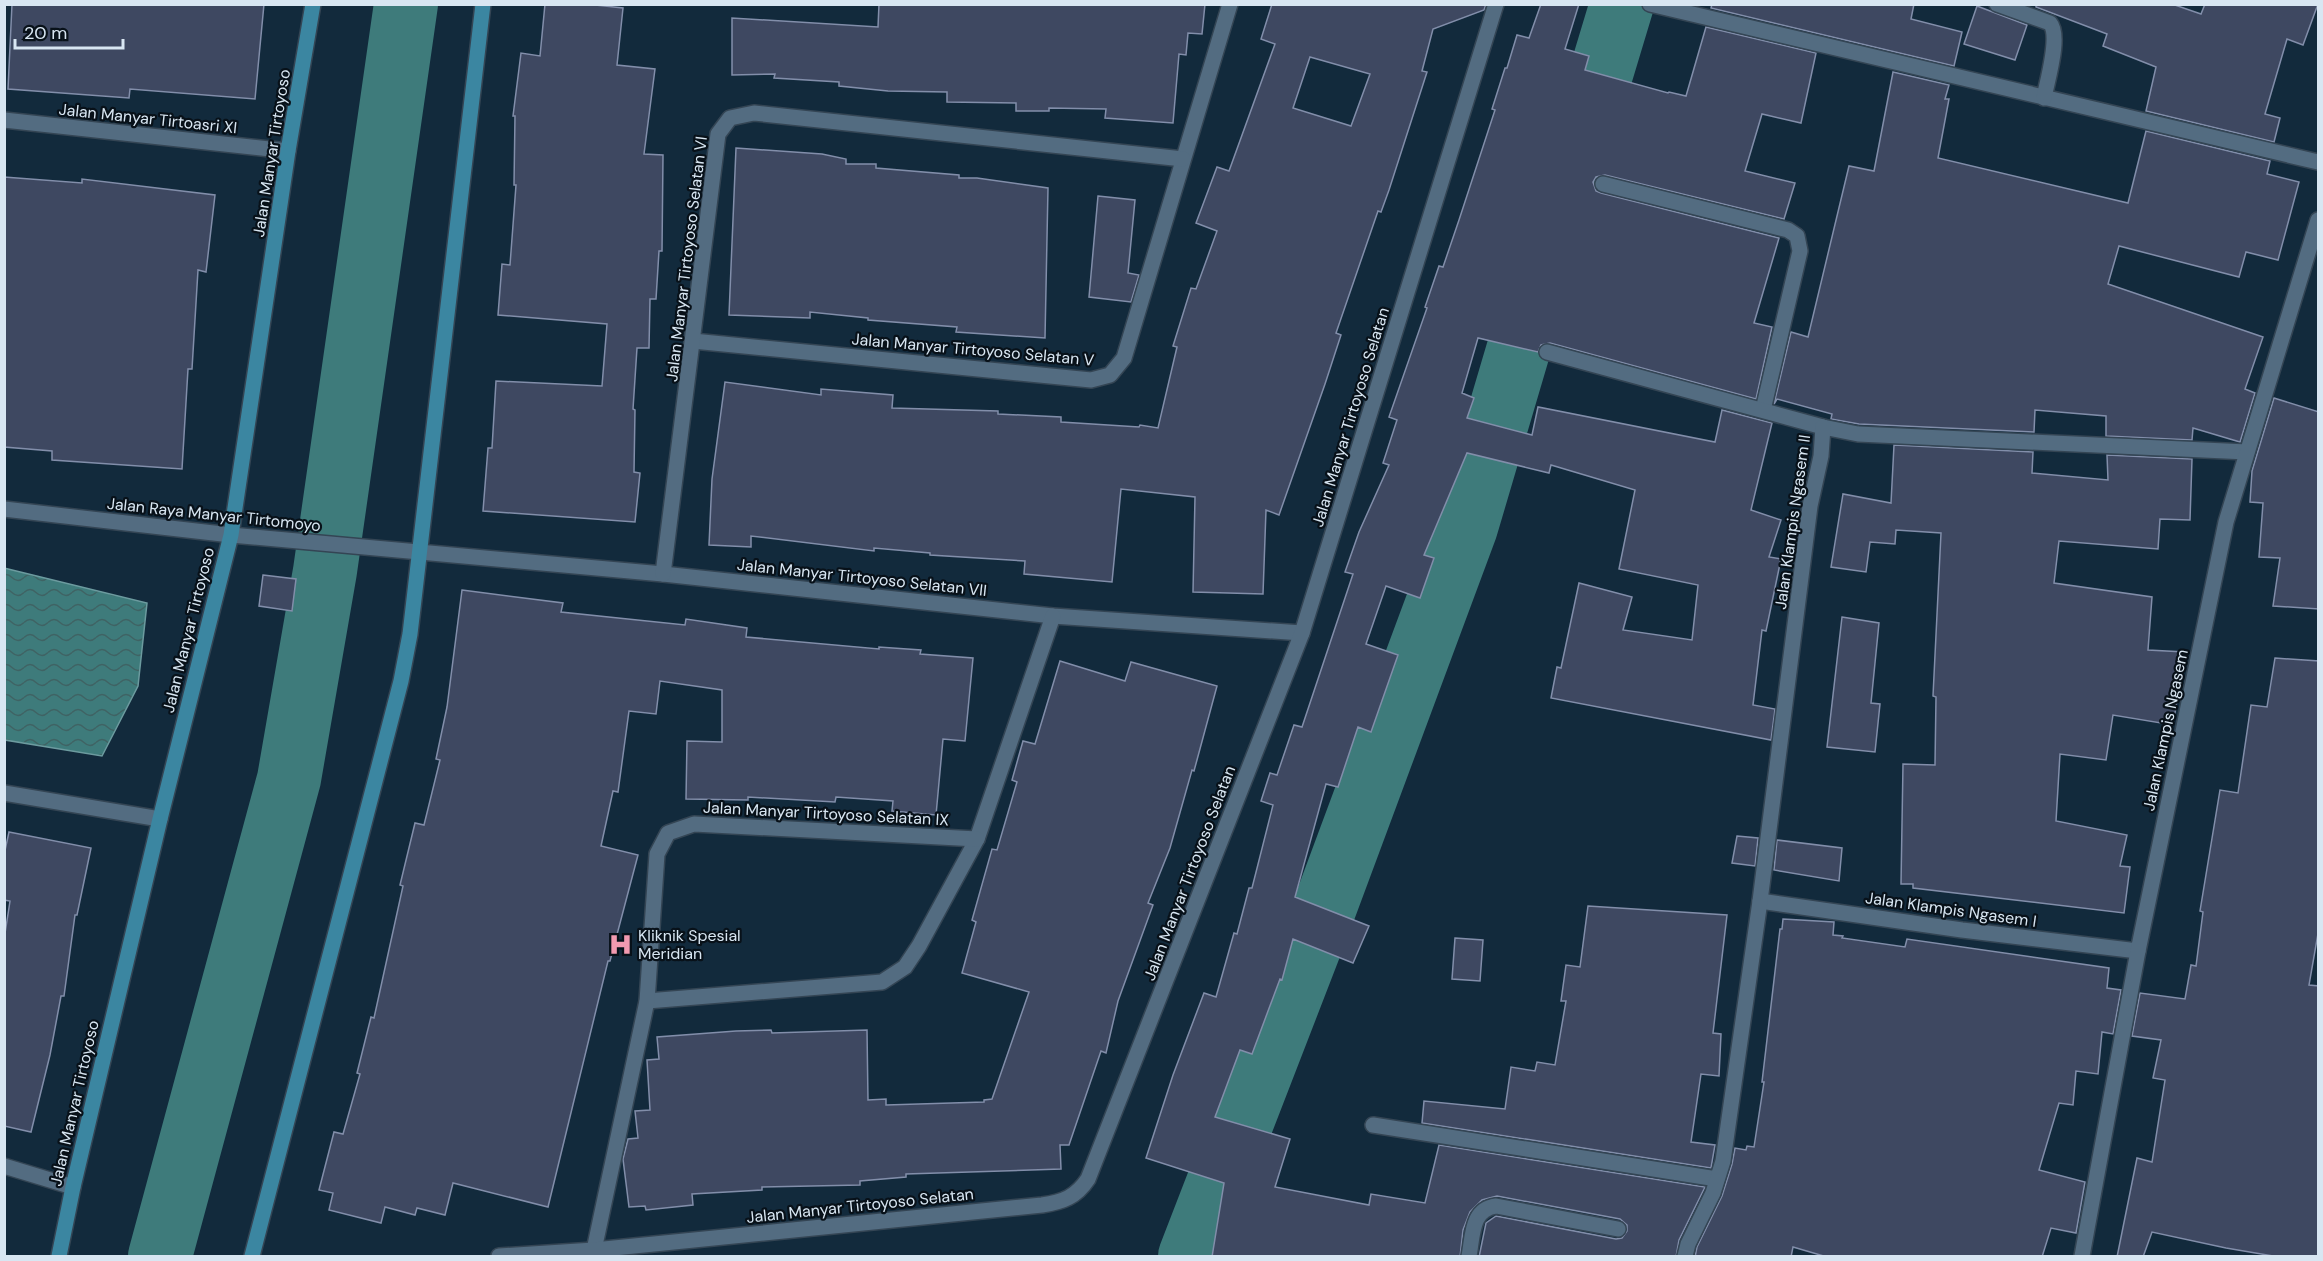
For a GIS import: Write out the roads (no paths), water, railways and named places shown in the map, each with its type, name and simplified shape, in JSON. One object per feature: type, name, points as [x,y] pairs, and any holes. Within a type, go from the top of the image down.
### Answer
[{"type":"street","name":"Jalan Manyar Tirtoyoso","points":[[59,1257],[73,1187],[160,819],[231,535],[288,151],[313,4]]},
{"type":"street","points":[[252,1257],[401,681],[410,634],[483,4]]},
{"type":"street","name":"Jalan Manyar Tirtoyoso Selatan V","points":[[693,341],[1091,380],[1110,375],[1124,358],[1230,4]]},
{"type":"street","name":"Jalan Manyar Tirtoyoso Selatan","points":[[499,1257],[594,1250],[1042,1205],[1071,1198],[1081,1190],[1088,1179],[1302,633],[1497,4]]},
{"type":"street","points":[[1650,4],[2319,162]]},
{"type":"street","points":[[1998,4],[2050,23],[2053,28],[2055,40],[2044,98]]},
{"type":"street","name":"Jalan Manyar Tirtoyoso Selatan VI","points":[[663,574],[718,134],[730,118],[754,113],[1183,159]]},
{"type":"street","name":"Jalan Manyar Tirtoasri XI","points":[[4,120],[288,151]]},
{"type":"street","points":[[1603,184],[1788,230],[1797,236],[1800,251],[1763,410]]},
{"type":"street","name":"Jalan Klampis Ngasem","points":[[2082,1257],[2138,951],[2226,522],[2319,220]]},
{"type":"street","points":[[1547,352],[1823,428]]},
{"type":"street","name":"Jalan Klampis Ngasem II","points":[[1685,1257],[1688,1244],[1723,1161],[1760,902],[1810,506],[1821,456],[1823,428],[1858,434],[2247,452]]},
{"type":"street","name":"Jalan Raya Manyar Tirtomoyo","points":[[4,509],[231,535],[362,548],[419,551]]},
{"type":"street","name":"Jalan Manyar Tirtoyoso Selatan VII","points":[[419,551],[663,574],[1053,616],[1302,633]]},
{"type":"street","points":[[647,1001],[882,982],[905,967],[977,839],[1053,616]]},
{"type":"street","points":[[4,794],[160,819]]},
{"type":"street","name":"Jalan Manyar Tirtoyoso Selatan IX","points":[[594,1250],[647,1001],[657,854],[668,833],[694,824],[977,839]]},
{"type":"street","name":"Jalan Klampis Ngasem I","points":[[1760,902],[2138,951]]},
{"type":"street","points":[[1373,1125],[1717,1179]]},
{"type":"street","points":[[4,1166],[73,1187]]},
{"type":"street","points":[[1469,1257],[1479,1213],[1486,1208],[1496,1206],[1618,1229]]},
{"type":"water","points":[[4,568],[147,603],[138,686],[102,756],[5,740]]},
{"type":"waterway","points":[[160,1256],[289,779],[325,571],[406,4]]},
{"type":"waterway","points":[[1575,160],[1622,4]]},
{"type":"waterway","points":[[1190,1256],[1323,912],[1466,527],[1544,263]]},
{"type":"place","name":"Kliknik Spesial Meridian","points":[[620,944]]}]
